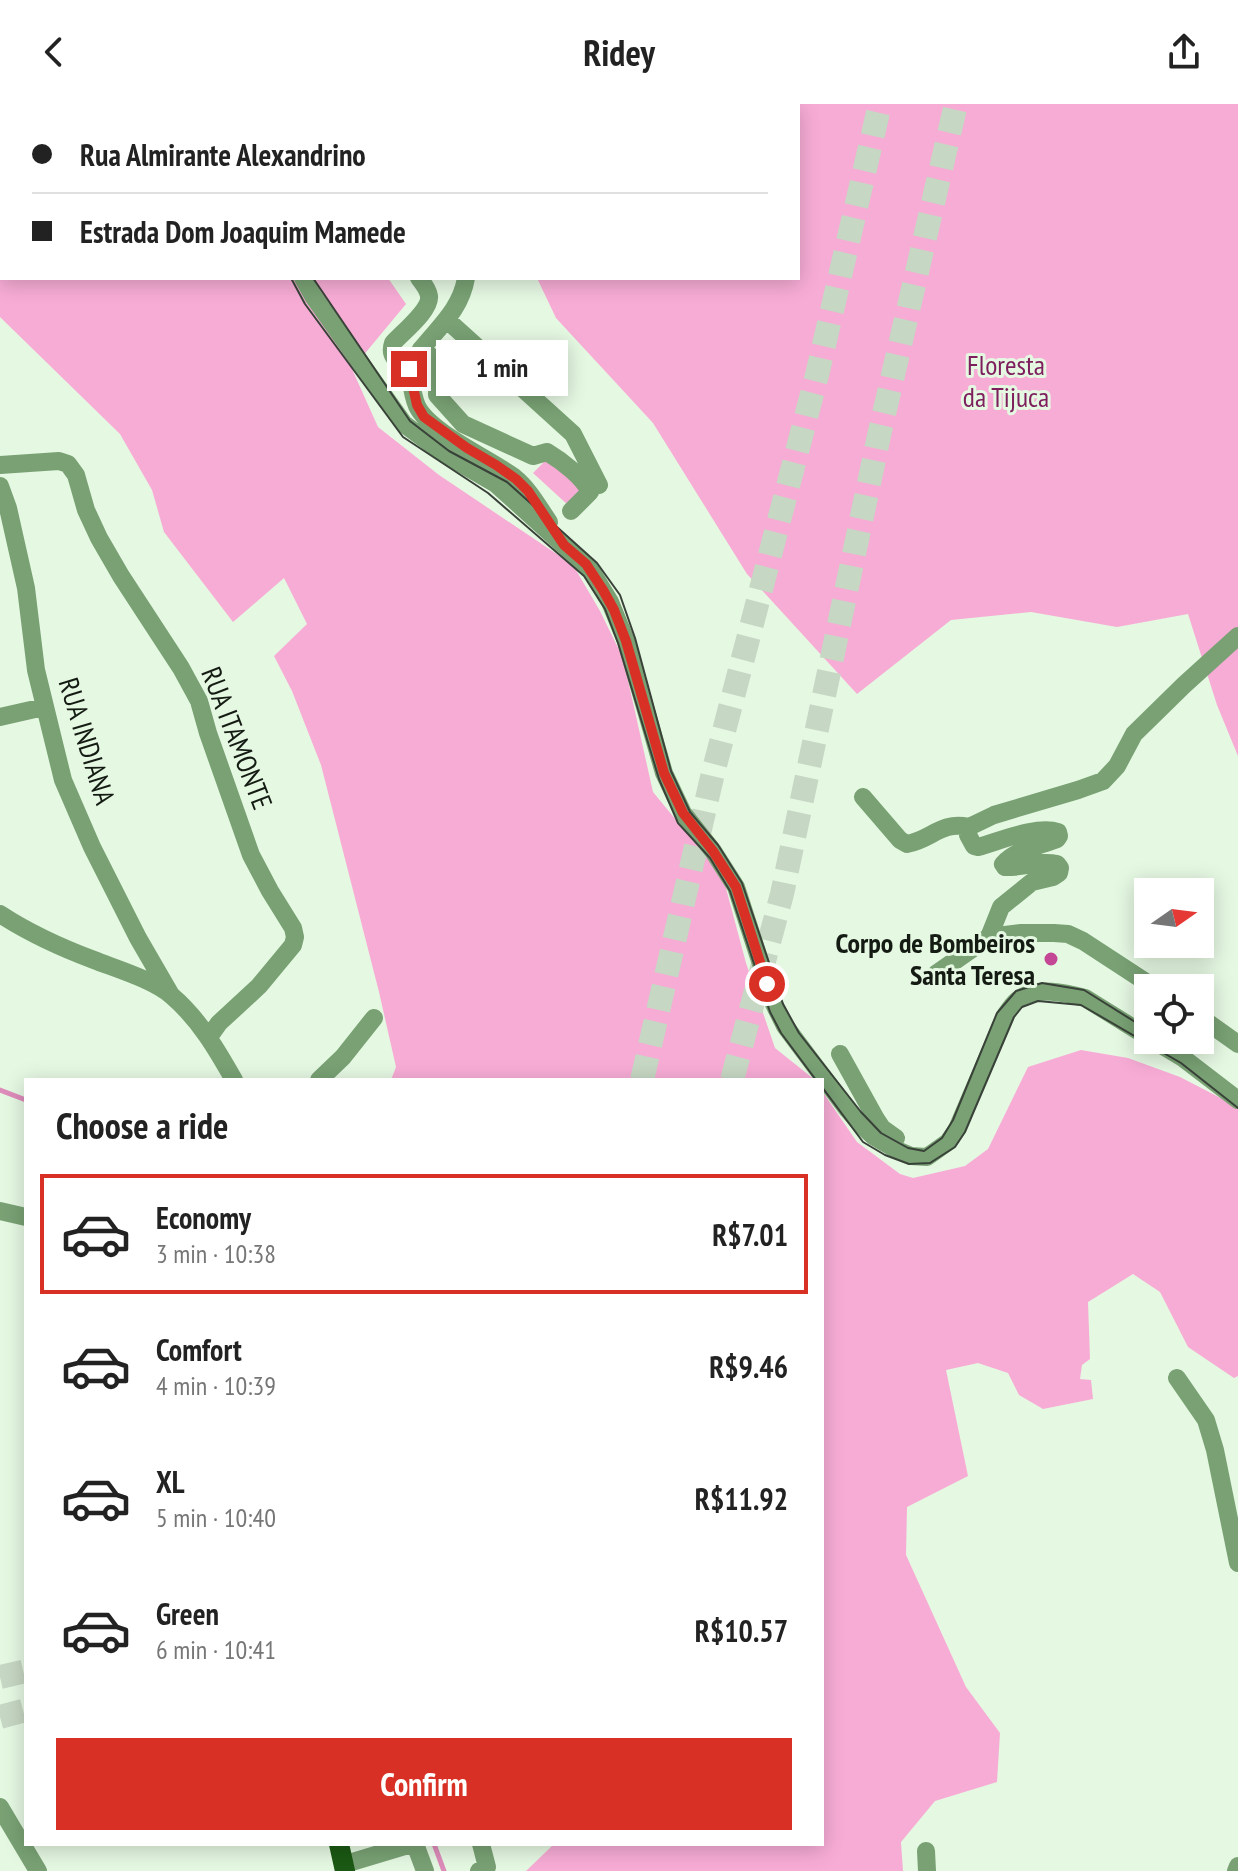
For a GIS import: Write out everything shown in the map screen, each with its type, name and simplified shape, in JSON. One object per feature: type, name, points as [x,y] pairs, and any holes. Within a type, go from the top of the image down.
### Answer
[{"type":"street","points":[[304,280],[404,424],[446,455],[496,484],[590,569],[614,610],[637,675],[664,773],[683,813],[736,887],[774,1004],[785,1026],[848,1110],[873,1136],[911,1156],[927,1157],[948,1142],[957,1129],[1006,1014],[1019,999],[1044,992],[1085,998],[1134,1028]]},
{"type":"street","points":[[420,280],[429,295],[428,307],[393,343],[391,349],[393,357],[409,369],[417,405],[424,417],[516,479],[528,491],[564,545]]},
{"type":"street","points":[[409,369],[421,349],[447,320],[464,293],[466,280]]},
{"type":"street","points":[[447,320],[573,434],[599,485]]},
{"type":"street","points":[[421,349],[436,364],[439,377],[437,395],[463,424],[533,456],[547,452],[587,485],[590,492],[571,511]]},
{"type":"street","name":"RUA ITAMONTE","points":[[0,465],[59,461],[68,464],[76,475],[86,510],[99,538],[199,701],[251,855],[293,928],[293,945],[259,986],[219,1023],[209,1037]]},
{"type":"street","name":"RUA INDIANA","points":[[0,486],[26,588],[36,670],[63,780],[92,847],[171,995]]},
{"type":"street","points":[[863,797],[907,844],[948,826],[957,824],[969,827],[994,815],[1103,781],[1117,766],[1134,734],[1238,636]]},
{"type":"street","points":[[0,717],[44,707]]},
{"type":"street","points":[[969,827],[968,835],[974,846],[978,847],[1034,831],[1052,830],[1059,836],[1004,861],[1005,867],[1011,868],[1048,862],[1060,868],[1053,877],[1032,882],[1001,907],[989,937]]},
{"type":"street","points":[[0,914],[171,995],[209,1037],[233,1078]]},
{"type":"street","points":[[936,974],[989,937],[1021,933],[1068,934],[1134,974]]},
{"type":"street","points":[[321,1078],[343,1057],[374,1018]]},
{"type":"street","points":[[1214,1027],[1238,1044]]},
{"type":"street","points":[[840,1054],[882,1128],[892,1136],[917,1145],[942,1146]]},
{"type":"street","points":[[1176,1054],[1238,1100]]},
{"type":"street","points":[[0,1211],[24,1217]]},
{"type":"street","points":[[1177,1378],[1206,1420],[1238,1563]]},
{"type":"street","points":[[0,1807],[38,1871]]},
{"type":"street","points":[[343,1860],[404,1846]]},
{"type":"street","points":[[414,1846],[425,1871]]},
{"type":"street","points":[[479,1871],[487,1867],[482,1846]]},
{"type":"street","points":[[926,1851],[927,1871]]},
{"type":"green space","name":"Floresta da Tijuca","points":[[800,104],[1238,104],[1238,756],[1217,705],[1188,614],[1117,627],[1031,612],[951,620],[857,694],[747,574],[653,423],[556,318],[538,280],[800,280]]},
{"type":"green space","points":[[0,280],[389,280],[406,304],[352,369],[378,427],[439,475],[573,565],[623,658],[653,792],[723,877],[746,963],[775,1048],[812,1078],[392,1078],[396,1067],[321,765],[292,691],[274,656],[307,624],[284,578],[233,622],[164,532],[152,490],[120,434],[0,317]]},
{"type":"green space","points":[[550,456],[582,490],[569,506],[533,473]]},
{"type":"green space","points":[[1081,1050],[1128,1058],[1180,1077],[1238,1107],[1238,1376],[1234,1378],[1188,1347],[1160,1292],[1133,1274],[1088,1302],[1090,1359],[1082,1365],[1080,1379],[1091,1380],[1093,1399],[1043,1409],[1019,1395],[1008,1373],[978,1363],[946,1370],[968,1476],[907,1507],[906,1555],[966,1687],[1000,1733],[997,1782],[935,1801],[901,1842],[903,1871],[526,1871],[552,1846],[824,1846],[824,1094],[857,1142],[900,1174],[913,1178],[965,1166],[988,1149],[1028,1067]]},
{"type":"waterway","points":[[0,1090],[24,1099]]},
{"type":"waterway","points":[[435,1846],[444,1871]]},
{"type":"tunnel","points":[[642,1078],[713,773],[817,375],[880,104]]},
{"type":"tunnel","points":[[733,1078],[782,894],[880,431],[956,104]]},
{"type":"tunnel","points":[[0,1677],[24,1671]]},
{"type":"tunnel","points":[[0,1717],[24,1711]]},
{"type":"tram line","points":[[292,280],[305,304],[403,437],[488,493],[584,576],[605,609],[618,643],[659,779],[678,823],[710,858],[730,891],[770,1012],[781,1033],[815,1078]]},
{"type":"tram line","points":[[314,280],[410,421],[449,451],[507,482],[597,563],[620,595],[635,638],[671,771],[690,812],[718,845],[742,883],[783,1004],[799,1033],[881,1133],[908,1148],[924,1151],[942,1138],[953,1120],[997,1013],[1016,991],[1042,983],[1084,990],[1134,1021]]},
{"type":"tram line","points":[[824,1090],[863,1142],[909,1164],[930,1163],[955,1147],[965,1132],[1014,1017],[1022,1007],[1038,1001],[1081,1005],[1181,1063],[1238,1108]]},
{"type":"place","name":"Corpo de Bombeiros Santa Teresa","points":[[1051,959]]},
{"type":"route","points":[[409,369],[417,405],[424,417],[516,479],[528,491],[564,545],[586,564],[603,590],[626,641],[664,773],[683,813],[736,887],[767,984]]}]
